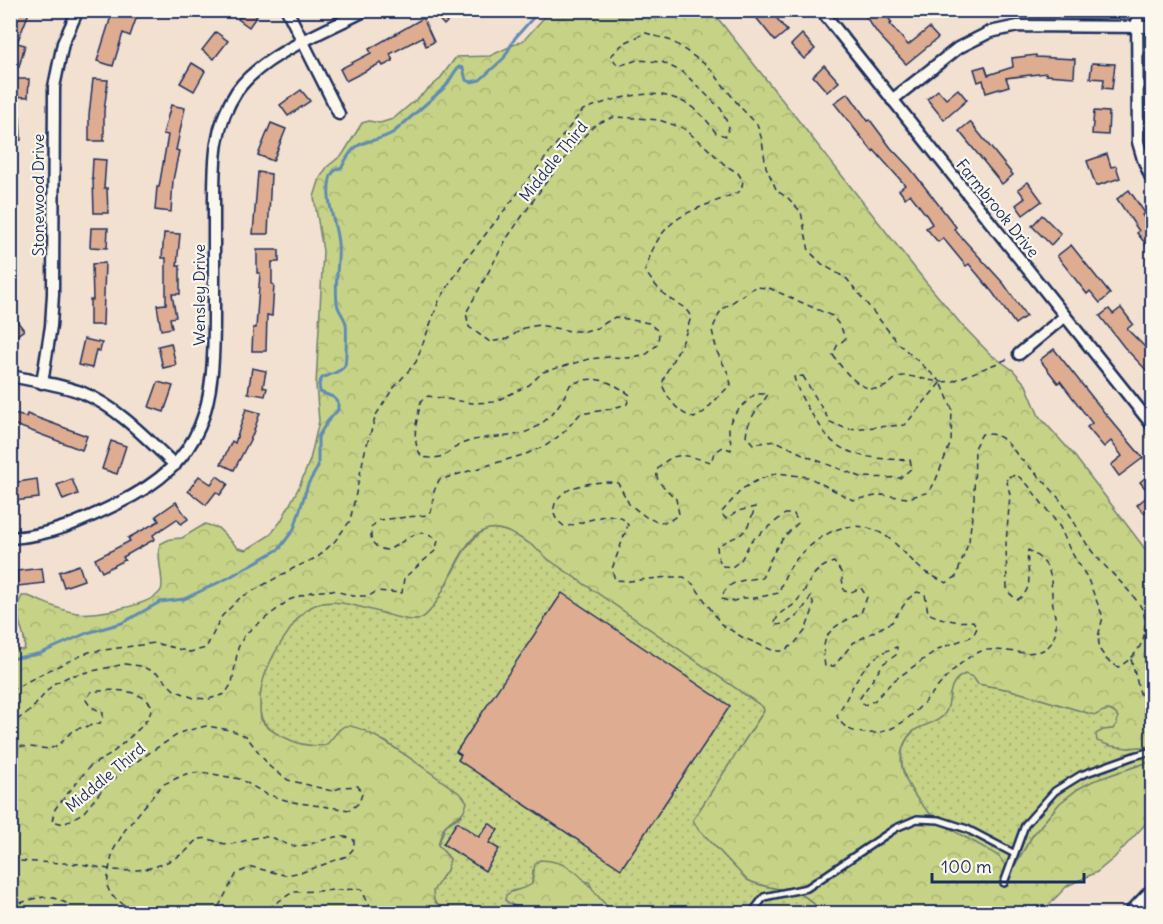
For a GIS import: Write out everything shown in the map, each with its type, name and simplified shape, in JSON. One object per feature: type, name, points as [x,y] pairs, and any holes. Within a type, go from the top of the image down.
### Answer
[{"type":"main road","points":[[1132,914],[1152,893]]},
{"type":"street","name":"Stonewood Drive","points":[[42,383],[51,326],[53,294],[54,87],[63,43],[78,10]]},
{"type":"street","points":[[287,10],[339,114]]},
{"type":"street","name":"Wensley Drive","points":[[10,538],[44,534],[77,524],[142,491],[175,465],[189,447],[199,429],[211,390],[214,366],[214,158],[221,122],[228,105],[249,76],[262,64],[366,10]]},
{"type":"street","name":"Farmbrook Drive","points":[[820,10],[1152,425]]},
{"type":"street","points":[[1137,10],[1138,142],[1152,180]]},
{"type":"street","points":[[892,100],[958,48],[990,32],[1018,26],[1152,27]]},
{"type":"street","points":[[1019,354],[1065,316]]},
{"type":"street","points":[[10,376],[82,393],[101,402],[130,423],[175,465]]},
{"type":"lane","points":[[1004,883],[1025,825],[1055,791],[1081,775],[1152,751]]},
{"type":"lane","points":[[751,914],[764,897],[807,888],[896,828],[917,819],[939,820],[967,830],[1013,853]]},
{"type":"path","name":"Midddle Third","points":[[10,691],[89,652],[155,643],[190,652],[206,648],[222,616],[240,598],[318,557],[335,540],[350,521],[364,451],[376,415],[392,390],[416,362],[439,301],[463,263],[583,110],[612,99],[642,94],[672,95],[709,122],[716,133],[726,136],[729,127],[721,109],[684,73],[662,62],[637,60],[618,66],[612,56],[624,43],[646,33],[672,41],[709,67],[741,108],[757,124],[766,167],[777,190],[801,212],[809,250],[822,264],[847,279],[899,344],[941,382]]},
{"type":"path","name":"Midddle Third","points":[[10,725],[31,710],[52,684],[70,676],[124,664],[141,666],[158,674],[174,690],[194,698],[209,699],[225,694],[232,683],[238,648],[245,634],[289,600],[311,592],[332,590],[353,596],[369,596],[377,591],[387,590],[402,592],[404,578],[435,551],[438,541],[433,535],[425,532],[414,534],[387,550],[379,549],[372,544],[370,536],[370,528],[378,520],[428,515],[432,510],[433,496],[439,480],[526,454],[546,445],[564,432],[580,414],[627,404],[630,395],[611,382],[582,379],[570,385],[562,403],[534,429],[517,435],[463,443],[447,455],[434,459],[422,457],[416,448],[415,429],[421,401],[428,396],[472,403],[494,402],[529,385],[543,372],[589,359],[628,358],[647,354],[658,345],[658,332],[649,323],[615,317],[597,328],[585,331],[570,331],[539,325],[524,328],[507,339],[490,342],[478,336],[469,327],[466,313],[507,238],[544,185],[579,141],[596,124],[614,117],[659,120],[683,128],[725,165],[738,173],[743,182],[741,191],[707,204],[666,227],[655,244],[645,271],[653,283],[669,298],[686,307],[691,317],[684,339],[662,385],[681,414],[694,418],[704,413],[731,384],[717,352],[712,330],[722,310],[755,287],[769,288],[832,316],[841,327],[844,339],[837,346],[833,355],[851,380],[875,389],[885,387],[893,379],[904,376],[941,382]]},
{"type":"path","points":[[941,382],[952,410],[951,442],[929,492],[908,498],[882,495],[853,500],[808,477],[777,473],[758,480],[742,489],[721,513],[726,519],[738,512],[755,507],[747,530],[739,537],[717,546],[722,566],[732,567],[741,560],[751,542],[785,514],[794,514],[798,523],[774,550],[762,578],[728,585],[723,591],[722,599],[731,602],[779,593],[783,578],[793,561],[804,551],[837,529],[855,525],[889,538],[926,572],[946,583],[956,577],[969,541],[973,519],[975,446],[981,434],[994,433],[1006,440],[1018,456],[1054,492],[1088,547],[1144,613],[1144,633],[1139,651],[1131,659],[1118,667],[1107,660],[1100,650],[1098,637],[1103,617],[1087,577],[1070,550],[1060,527],[1028,485],[1017,475],[1006,477],[1010,495],[1006,543],[1007,591],[1017,600],[1024,596],[1031,583],[1026,560],[1028,550],[1038,556],[1052,576],[1052,606],[1056,627],[1052,641],[1043,650],[1028,654],[981,651],[956,668],[915,713],[888,731],[871,734],[852,730],[841,724],[837,716],[869,661],[885,650],[897,647],[896,655],[884,663],[866,689],[861,698],[864,705],[874,701],[892,682],[938,649],[973,636],[977,628],[973,621],[946,620],[928,613],[925,594],[917,592],[908,599],[892,622],[853,643],[834,666],[825,666],[824,648],[834,625],[861,613],[867,597],[861,588],[851,592],[844,591],[840,572],[834,562],[824,565],[814,574],[796,604],[778,615],[774,625],[784,625],[794,619],[811,597],[814,608],[804,631],[795,643],[784,651],[774,651],[742,637],[721,624],[694,585],[684,577],[615,580],[612,569],[628,525],[621,517],[607,515],[565,527],[556,521],[553,510],[557,499],[566,491],[591,482],[606,481],[618,483],[629,504],[646,517],[657,522],[668,522],[679,514],[676,499],[657,481],[656,471],[665,461],[676,455],[687,455],[711,462],[714,453],[723,447],[731,450],[732,441],[729,429],[734,417],[755,394],[768,394],[751,416],[746,436],[753,444],[776,441],[811,458],[861,477],[900,478],[912,468],[910,460],[883,459],[860,454],[843,449],[829,439],[797,390],[794,377],[803,376],[830,422],[847,429],[905,425],[941,382],[953,381],[1019,354]]},
{"type":"path","points":[[1131,659],[1141,696],[1152,717]]},
{"type":"path","name":"Midddle Third","points":[[10,743],[50,749],[61,743],[73,730],[100,723],[103,713],[90,706],[86,700],[92,692],[103,690],[136,693],[147,699],[152,706],[141,727],[110,755],[90,766],[55,809],[52,821],[64,824],[84,812],[102,790],[124,770],[182,732],[206,726],[231,730],[246,736],[270,767],[288,780],[332,791],[343,787],[358,786],[362,794],[359,803],[350,810],[292,802],[266,794],[240,779],[201,772],[186,774],[162,785],[125,830],[114,851],[109,870],[107,886],[111,895],[136,914]]},
{"type":"path","points":[[10,860],[81,864],[109,870],[138,870],[166,862],[185,852],[196,841],[207,838],[229,844],[264,836],[277,838],[284,844],[295,847],[306,846],[319,840],[347,836],[354,840],[354,848],[347,856],[323,866],[284,875],[252,867],[237,873],[219,906],[210,914]]},
{"type":"path","points":[[260,914],[293,892],[361,889],[374,914]]},
{"type":"path","points":[[10,906],[39,896],[55,897],[66,903],[66,914]]},
{"type":"path","points":[[356,914],[360,909],[372,908]]},
{"type":"green space","points":[[550,11],[712,11],[961,324],[990,354],[1013,370],[1026,385],[1039,416],[1073,454],[1152,558],[1152,746],[1128,748],[1097,741],[1096,734],[1103,730],[1113,729],[1117,724],[1118,717],[1113,711],[1091,714],[1011,690],[978,684],[973,677],[965,674],[953,684],[944,714],[939,719],[911,733],[903,749],[901,761],[904,774],[917,799],[936,819],[998,856],[1006,866],[1015,865],[1033,835],[1060,803],[1078,789],[1093,781],[1152,761],[1152,817],[1114,858],[1097,872],[1067,886],[1041,913],[824,913],[802,895],[752,882],[746,879],[693,820],[764,711],[763,707],[518,536],[506,531],[490,529],[478,534],[467,545],[441,594],[422,618],[413,620],[401,618],[355,605],[339,603],[324,603],[311,607],[294,623],[281,642],[264,677],[260,695],[261,719],[279,735],[300,744],[321,746],[326,745],[342,727],[355,727],[386,742],[462,795],[467,802],[465,807],[461,814],[445,826],[438,845],[450,859],[447,870],[433,891],[434,901],[446,913],[11,913],[10,649],[24,650],[18,611],[22,596],[77,613],[96,613],[136,605],[161,590],[160,544],[170,539],[182,538],[205,524],[218,528],[238,548],[246,550],[270,535],[281,521],[299,487],[310,460],[319,421],[316,385],[323,251],[314,197],[320,178],[327,167],[343,154],[362,123],[369,121],[380,123],[393,119],[439,80],[456,57],[490,56],[524,40]]},
{"type":"green space","points":[[488,528],[505,531],[528,542],[548,559],[763,707],[764,711],[693,820],[746,879],[759,885],[802,895],[824,913],[614,913],[596,896],[589,882],[533,870],[532,884],[525,889],[511,891],[505,900],[531,913],[446,913],[434,901],[432,891],[447,870],[450,859],[438,845],[446,825],[462,815],[434,776],[386,742],[359,729],[339,730],[333,740],[327,744],[310,746],[279,735],[264,723],[260,706],[262,679],[284,637],[304,612],[317,604],[338,601],[415,620],[436,601],[470,543]]},
{"type":"green space","points":[[965,674],[973,677],[978,684],[1011,690],[1091,714],[1109,710],[1118,717],[1117,724],[1113,729],[1103,730],[1128,748],[1152,746],[1152,761],[1078,789],[1060,803],[1033,835],[1015,865],[1003,865],[984,848],[946,827],[925,809],[908,783],[903,769],[902,755],[905,742],[914,731],[936,721],[944,714],[953,684]]},
{"type":"green space","points":[[540,860],[565,865],[575,871],[614,913],[543,914],[516,907],[505,900],[509,893],[532,884],[535,864]]},
{"type":"building","points":[[10,10],[30,10],[17,43],[25,45],[19,67],[10,65]]},
{"type":"building","points":[[113,10],[121,10],[137,16],[130,36],[123,33],[113,66],[97,61]]},
{"type":"building","points":[[245,10],[261,10],[249,27],[238,19]]},
{"type":"building","points":[[437,10],[459,10],[444,25],[434,14]]},
{"type":"building","points":[[750,10],[770,10],[787,31],[775,41]]},
{"type":"building","points":[[861,10],[883,10],[892,23],[890,24],[908,45],[929,28],[938,38],[906,64],[878,34]]},
{"type":"building","points":[[423,18],[434,42],[426,46],[422,37],[390,54],[393,61],[383,66],[381,63],[346,81],[340,69],[371,53],[369,49]]},
{"type":"building","points":[[216,32],[228,41],[214,59],[202,50]]},
{"type":"building","points":[[802,34],[815,49],[804,59],[791,45]]},
{"type":"building","points":[[1036,55],[1036,57],[1075,59],[1074,77],[1046,75],[1046,73],[1006,78],[1009,86],[986,93],[983,80],[978,82],[974,69],[985,66],[988,75],[1013,67],[1012,58]]},
{"type":"building","points":[[192,63],[205,71],[194,91],[180,83]]},
{"type":"building","points":[[1092,63],[1115,64],[1112,89],[1103,88],[1104,79],[1090,78]]},
{"type":"building","points":[[824,65],[839,82],[827,92],[813,76]]},
{"type":"building","points":[[10,79],[29,79],[28,97],[10,96]]},
{"type":"building","points":[[93,79],[108,80],[104,111],[104,141],[89,141]]},
{"type":"building","points":[[958,89],[967,100],[944,120],[927,99],[938,90],[946,99]]},
{"type":"building","points":[[301,90],[310,101],[288,116],[280,105]]},
{"type":"building","points":[[848,93],[868,121],[870,120],[910,168],[956,227],[954,229],[1004,284],[1026,316],[1015,324],[969,264],[966,266],[943,238],[938,242],[926,228],[932,224],[927,216],[910,194],[905,198],[899,190],[905,185],[874,150],[873,152],[834,103]]},
{"type":"building","points":[[171,105],[185,108],[176,150],[179,151],[173,180],[171,212],[155,210],[157,187],[159,187],[168,135],[163,134]]},
{"type":"building","points":[[1094,111],[1109,112],[1108,135],[1092,134]]},
{"type":"building","points":[[10,117],[20,117],[21,140],[10,141]]},
{"type":"building","points":[[970,122],[1013,175],[1002,184],[959,131]]},
{"type":"building","points":[[271,123],[286,129],[273,161],[258,155]]},
{"type":"building","points":[[1107,154],[1111,167],[1116,166],[1120,178],[1096,186],[1087,161]]},
{"type":"building","points":[[93,159],[106,160],[104,188],[107,188],[108,213],[94,213]]},
{"type":"building","points":[[258,172],[271,174],[268,234],[253,234]]},
{"type":"building","points":[[1028,182],[1042,201],[1023,215],[1016,205],[1025,198],[1018,189]]},
{"type":"building","points":[[1129,190],[1145,213],[1142,215],[1152,228],[1152,252],[1137,233],[1139,231],[1117,199]]},
{"type":"building","points":[[1042,215],[1061,234],[1051,245],[1032,226]]},
{"type":"building","points":[[91,228],[108,228],[107,248],[90,247]]},
{"type":"building","points":[[164,233],[180,234],[177,266],[180,266],[180,294],[172,294],[176,317],[170,318],[172,328],[161,330],[157,305],[166,304],[166,258],[162,258]]},
{"type":"building","points":[[1071,245],[1110,294],[1100,303],[1090,291],[1087,294],[1057,256]]},
{"type":"building","points":[[257,250],[279,250],[279,262],[272,262],[272,284],[274,285],[272,316],[267,315],[266,351],[252,351],[260,273],[257,273]]},
{"type":"building","points":[[105,263],[103,325],[90,325],[90,300],[93,300],[92,264]]},
{"type":"building","points":[[1121,308],[1133,324],[1127,329],[1152,354],[1152,376],[1124,347],[1100,316],[1109,309],[1113,314]]},
{"type":"building","points":[[10,312],[24,330],[10,340]]},
{"type":"building","points":[[84,339],[102,343],[100,351],[96,350],[92,368],[78,365]]},
{"type":"building","points":[[171,343],[176,365],[163,368],[158,346]]},
{"type":"building","points":[[1054,349],[1143,458],[1119,476],[1111,465],[1122,456],[1111,441],[1104,447],[1087,427],[1092,423],[1060,381],[1058,383],[1040,360]]},
{"type":"building","points":[[252,368],[266,371],[263,387],[267,388],[265,396],[248,393]]},
{"type":"building","points":[[158,382],[173,386],[164,412],[149,407]]},
{"type":"building","points":[[246,409],[260,413],[252,436],[234,470],[221,464],[232,441],[235,443]]},
{"type":"building","points":[[10,413],[26,417],[27,414],[87,436],[82,450],[10,423]]},
{"type":"building","points":[[111,441],[126,446],[117,474],[102,469]]},
{"type":"building","points":[[1152,472],[1152,506],[1144,513],[1137,505],[1150,494],[1140,482]]},
{"type":"building","points":[[199,476],[211,484],[217,476],[228,484],[220,495],[216,492],[206,505],[188,491]]},
{"type":"building","points":[[37,479],[39,498],[14,501],[12,483]]},
{"type":"building","points":[[72,479],[78,494],[63,500],[57,485]]},
{"type":"building","points":[[176,502],[188,519],[181,524],[177,519],[153,535],[155,539],[123,557],[125,560],[102,572],[95,559],[130,541],[128,538],[159,521],[156,516]]},
{"type":"building","points":[[79,565],[84,580],[64,587],[59,572]]},
{"type":"building","points":[[42,568],[44,583],[18,586],[17,571]]},
{"type":"building","points":[[562,593],[730,706],[621,869],[458,760],[461,755],[456,752]]},
{"type":"building","points":[[457,822],[479,837],[489,823],[498,830],[489,843],[499,849],[485,871],[443,844]]},
{"type":"waterway","points":[[10,659],[39,654],[87,633],[122,623],[160,602],[184,599],[228,578],[279,549],[294,529],[308,484],[318,467],[318,437],[338,410],[338,402],[333,397],[320,392],[319,384],[322,378],[341,370],[345,365],[346,327],[337,300],[338,243],[329,195],[331,174],[342,167],[348,156],[359,145],[394,132],[444,88],[459,67],[463,68],[466,80],[471,82],[480,80],[504,58],[515,38],[540,10]]}]
